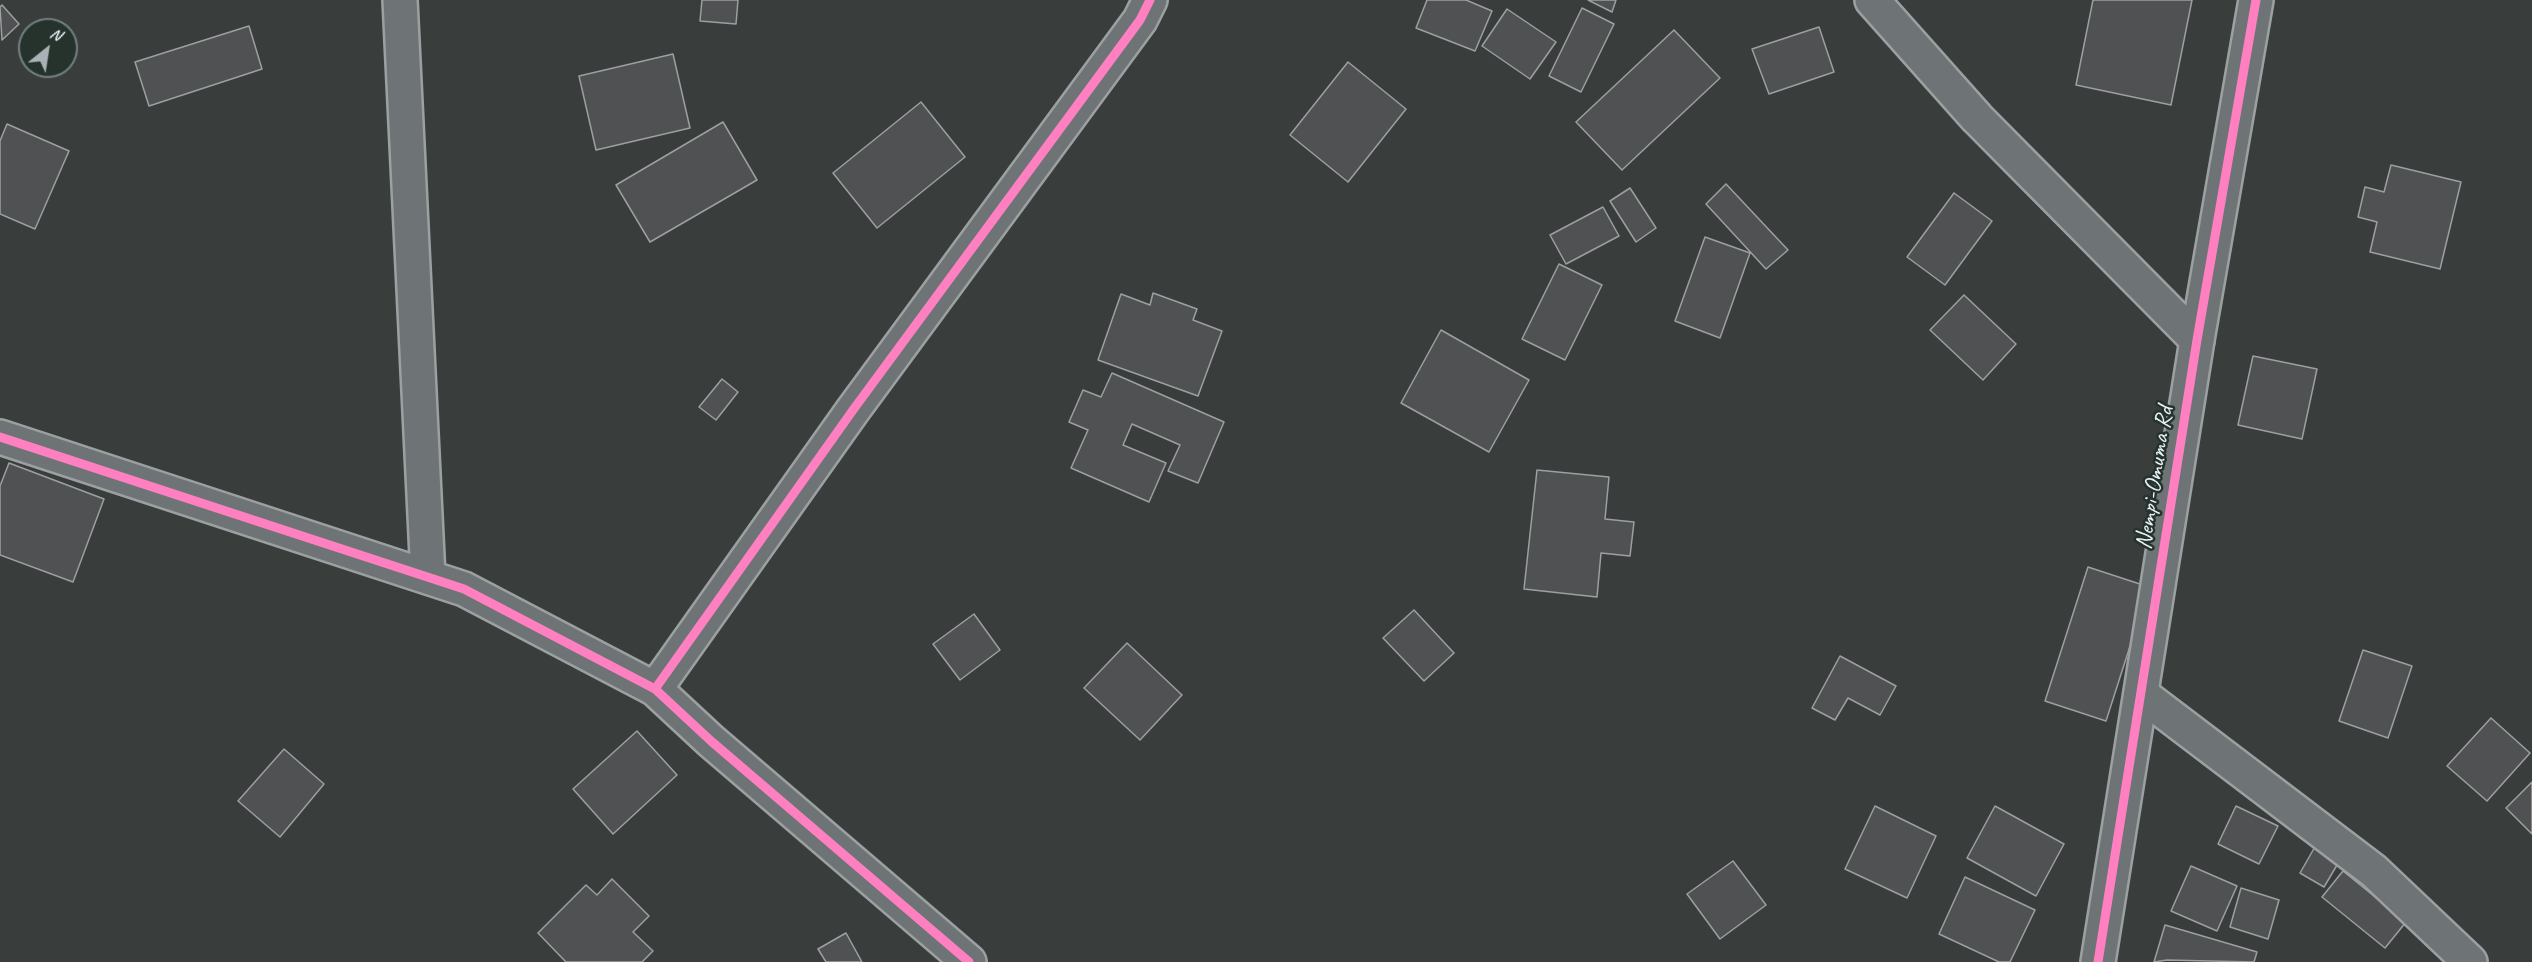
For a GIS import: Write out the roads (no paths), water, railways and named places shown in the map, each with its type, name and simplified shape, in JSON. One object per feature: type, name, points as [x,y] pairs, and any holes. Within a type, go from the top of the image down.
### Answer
[{"type":"street","points":[[400,0],[428,577]]},
{"type":"street","points":[[655,688],[853,410],[1140,20],[1150,0]]},
{"type":"street","points":[[1872,0],[1977,118],[2197,340]]},
{"type":"street","name":"Nempi-Omuma Rd","points":[[2098,962],[2197,340],[2256,0]]},
{"type":"street","points":[[0,437],[464,589],[655,688],[711,741],[969,962]]},
{"type":"street","points":[[2141,694],[2374,871],[2470,962]]}]
